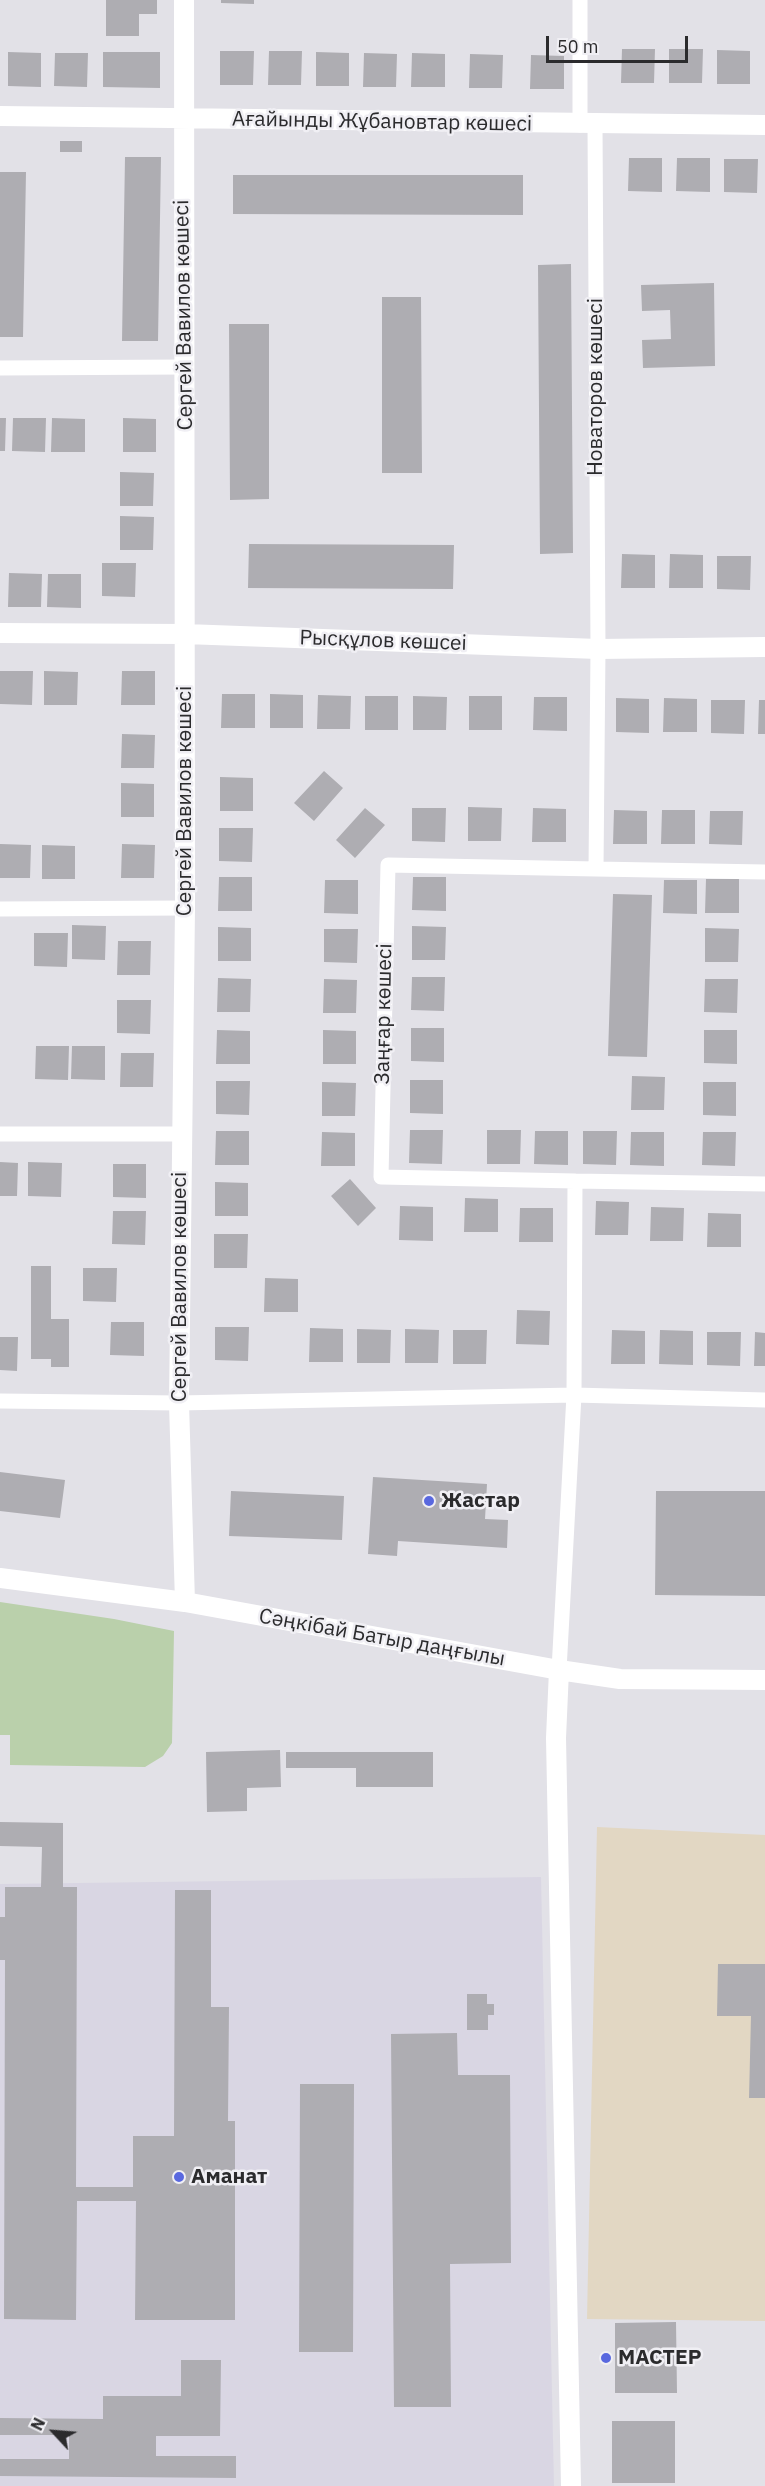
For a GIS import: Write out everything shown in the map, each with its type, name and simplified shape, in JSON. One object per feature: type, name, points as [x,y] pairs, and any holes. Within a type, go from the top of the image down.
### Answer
[{"type":"street","name":"Сергей Вавилов көшесі","points":[[184,0],[185,908],[179,1403],[185,1602]]},
{"type":"street","name":"Новаторов көшесі","points":[[580,0],[588,125],[598,649]]},
{"type":"street","name":"Ағайынды Жұбановтар көшесі","points":[[0,116],[588,125],[765,125]]},
{"type":"street","points":[[0,368],[185,367]]},
{"type":"street","name":"Рысқұлов көшсеі","points":[[0,633],[185,634],[598,649],[765,647]]},
{"type":"street","points":[[596,869],[598,649]]},
{"type":"street","name":"Заңғар көшесі","points":[[765,872],[388,865],[381,1177],[765,1184]]},
{"type":"street","points":[[0,909],[185,908]]},
{"type":"street","points":[[0,1134],[181,1134]]},
{"type":"street","points":[[571,2486],[556,1750],[574,1395],[575,1181]]},
{"type":"street","points":[[0,1401],[179,1403],[574,1395],[765,1400]]},
{"type":"street","name":"Сәңкібай Батыр даңғылы","points":[[0,1578],[185,1602],[620,1679],[765,1680]]},
{"type":"shaded area","points":[[597,1827],[765,1835],[765,2321],[587,2319]]},
{"type":"shaded area","points":[[541,1877],[554,2486],[0,2486],[0,1884]]},
{"type":"green space","points":[[0,1602],[114,1619],[174,1631],[172,1743],[163,1756],[145,1767],[10,1765],[10,1735],[0,1735]]},
{"type":"building","points":[[106,0],[157,0],[157,14],[139,14],[139,36],[106,36]]},
{"type":"building","points":[[221,0],[254,0],[254,4],[221,3]]},
{"type":"building","points":[[622,49],[655,49],[654,83],[621,83]]},
{"type":"building","points":[[669,49],[703,49],[702,83],[669,83]]},
{"type":"building","points":[[717,50],[750,51],[750,84],[717,84]]},
{"type":"building","points":[[220,51],[254,51],[253,85],[220,85]]},
{"type":"building","points":[[269,51],[302,51],[301,85],[268,85]]},
{"type":"building","points":[[8,52],[41,53],[41,87],[8,86]]},
{"type":"building","points":[[103,52],[160,52],[160,88],[103,87]]},
{"type":"building","points":[[316,52],[349,53],[349,86],[316,86]]},
{"type":"building","points":[[55,53],[88,53],[87,87],[54,86]]},
{"type":"building","points":[[364,53],[397,54],[396,87],[363,87]]},
{"type":"building","points":[[412,53],[445,54],[445,87],[411,87]]},
{"type":"building","points":[[470,54],[503,55],[502,88],[469,88]]},
{"type":"building","points":[[531,55],[564,56],[564,89],[530,89]]},
{"type":"building","points":[[60,141],[82,141],[82,152],[60,152]]},
{"type":"building","points":[[125,157],[161,157],[158,341],[122,341]]},
{"type":"building","points":[[629,158],[662,158],[662,192],[628,191]]},
{"type":"building","points":[[677,158],[710,158],[710,192],[676,191]]},
{"type":"building","points":[[724,159],[758,159],[757,193],[724,192]]},
{"type":"building","points":[[0,172],[26,172],[23,337],[0,337]]},
{"type":"building","points":[[233,175],[523,175],[523,215],[233,214]]},
{"type":"building","points":[[571,264],[573,553],[540,554],[538,265]]},
{"type":"building","points":[[714,283],[715,366],[643,368],[642,340],[671,339],[670,310],[642,311],[641,285]]},
{"type":"building","points":[[382,297],[421,297],[422,473],[382,473]]},
{"type":"building","points":[[229,324],[269,324],[269,499],[230,500]]},
{"type":"building","points":[[0,418],[6,418],[5,451],[0,451]]},
{"type":"building","points":[[13,418],[46,418],[45,452],[12,451]]},
{"type":"building","points":[[52,418],[85,419],[85,452],[51,452]]},
{"type":"building","points":[[123,418],[156,419],[156,452],[123,452]]},
{"type":"building","points":[[120,472],[154,473],[153,506],[120,506]]},
{"type":"building","points":[[120,516],[154,517],[153,550],[120,550]]},
{"type":"building","points":[[249,544],[454,545],[453,589],[248,588]]},
{"type":"building","points":[[622,554],[655,555],[655,588],[621,588]]},
{"type":"building","points":[[670,554],[703,555],[703,588],[669,588]]},
{"type":"building","points":[[717,556],[751,556],[750,590],[717,589]]},
{"type":"building","points":[[102,563],[136,563],[135,597],[102,596]]},
{"type":"building","points":[[9,573],[42,574],[41,607],[8,607]]},
{"type":"building","points":[[48,574],[81,574],[81,608],[47,607]]},
{"type":"building","points":[[0,671],[33,671],[32,705],[0,704]]},
{"type":"building","points":[[44,671],[78,672],[77,705],[44,705]]},
{"type":"building","points":[[122,671],[155,671],[155,705],[121,705]]},
{"type":"building","points":[[222,694],[255,694],[255,728],[221,728]]},
{"type":"building","points":[[270,694],[303,695],[303,728],[270,728]]},
{"type":"building","points":[[318,695],[351,696],[350,729],[317,729]]},
{"type":"building","points":[[365,696],[398,696],[398,730],[365,730]]},
{"type":"building","points":[[413,696],[447,697],[446,730],[413,730]]},
{"type":"building","points":[[469,696],[502,696],[502,730],[469,730]]},
{"type":"building","points":[[534,697],[567,697],[567,731],[533,730]]},
{"type":"building","points":[[616,698],[649,699],[649,733],[616,732]]},
{"type":"building","points":[[664,698],[697,699],[697,732],[663,732]]},
{"type":"building","points":[[711,700],[745,700],[744,734],[711,733]]},
{"type":"building","points":[[759,700],[765,700],[765,734],[758,734]]},
{"type":"building","points":[[122,734],[155,735],[154,768],[121,768]]},
{"type":"building","points":[[324,771],[343,788],[314,821],[294,803]]},
{"type":"building","points":[[220,777],[253,778],[253,811],[220,811]]},
{"type":"building","points":[[121,783],[154,784],[154,817],[121,817]]},
{"type":"building","points":[[468,807],[502,808],[501,841],[468,841]]},
{"type":"building","points":[[365,808],[385,825],[355,858],[336,840]]},
{"type":"building","points":[[412,808],[446,808],[445,842],[412,841]]},
{"type":"building","points":[[533,808],[566,809],[566,842],[532,842]]},
{"type":"building","points":[[614,810],[647,811],[647,844],[613,844]]},
{"type":"building","points":[[662,810],[695,810],[695,844],[661,844]]},
{"type":"building","points":[[710,811],[743,811],[742,845],[709,844]]},
{"type":"building","points":[[219,828],[253,828],[252,862],[219,861]]},
{"type":"building","points":[[0,844],[31,845],[30,878],[0,878]]},
{"type":"building","points":[[122,844],[155,845],[154,878],[121,878]]},
{"type":"building","points":[[42,845],[75,846],[75,879],[42,879]]},
{"type":"building","points":[[219,877],[252,877],[252,911],[218,911]]},
{"type":"building","points":[[413,877],[446,877],[446,911],[412,910]]},
{"type":"building","points":[[706,879],[739,879],[739,913],[705,913]]},
{"type":"building","points":[[325,880],[358,880],[358,914],[324,913]]},
{"type":"building","points":[[664,880],[697,880],[697,914],[663,913]]},
{"type":"building","points":[[613,894],[652,895],[647,1057],[608,1056]]},
{"type":"building","points":[[72,925],[106,926],[105,960],[72,959]]},
{"type":"building","points":[[412,926],[446,927],[445,960],[412,960]]},
{"type":"building","points":[[218,927],[251,928],[251,961],[218,961]]},
{"type":"building","points":[[705,928],[739,929],[738,962],[705,962]]},
{"type":"building","points":[[324,929],[358,929],[357,963],[324,962]]},
{"type":"building","points":[[34,933],[68,933],[67,967],[34,966]]},
{"type":"building","points":[[118,941],[151,941],[150,975],[117,975]]},
{"type":"building","points":[[412,977],[445,977],[444,1011],[411,1010]]},
{"type":"building","points":[[218,978],[251,979],[250,1012],[217,1012]]},
{"type":"building","points":[[324,979],[357,980],[356,1013],[323,1013]]},
{"type":"building","points":[[705,979],[738,979],[737,1013],[704,1012]]},
{"type":"building","points":[[117,1000],[151,1000],[150,1034],[117,1033]]},
{"type":"building","points":[[411,1028],[444,1028],[444,1062],[411,1061]]},
{"type":"building","points":[[217,1030],[250,1031],[250,1064],[216,1064]]},
{"type":"building","points":[[323,1030],[356,1031],[356,1064],[323,1064]]},
{"type":"building","points":[[704,1030],[737,1030],[737,1064],[704,1063]]},
{"type":"building","points":[[36,1046],[69,1046],[68,1080],[35,1079]]},
{"type":"building","points":[[72,1046],[105,1046],[105,1080],[71,1079]]},
{"type":"building","points":[[121,1053],[154,1053],[153,1087],[120,1087]]},
{"type":"building","points":[[632,1076],[665,1077],[664,1110],[631,1110]]},
{"type":"building","points":[[410,1080],[443,1080],[443,1114],[410,1113]]},
{"type":"building","points":[[216,1081],[250,1081],[249,1115],[216,1114]]},
{"type":"building","points":[[322,1082],[356,1083],[355,1116],[322,1116]]},
{"type":"building","points":[[703,1082],[736,1082],[736,1116],[703,1115]]},
{"type":"building","points":[[410,1130],[443,1130],[442,1164],[409,1163]]},
{"type":"building","points":[[487,1130],[521,1130],[520,1164],[487,1164]]},
{"type":"building","points":[[216,1131],[249,1131],[249,1165],[215,1165]]},
{"type":"building","points":[[535,1131],[568,1131],[568,1165],[534,1164]]},
{"type":"building","points":[[583,1131],[617,1131],[616,1165],[583,1164]]},
{"type":"building","points":[[322,1132],[355,1133],[355,1166],[321,1166]]},
{"type":"building","points":[[631,1132],[664,1132],[664,1166],[630,1165]]},
{"type":"building","points":[[703,1132],[736,1132],[735,1166],[702,1165]]},
{"type":"building","points":[[0,1162],[18,1163],[17,1196],[0,1196]]},
{"type":"building","points":[[28,1162],[62,1163],[61,1197],[28,1196]]},
{"type":"building","points":[[113,1164],[146,1164],[146,1198],[113,1197]]},
{"type":"building","points":[[350,1179],[376,1208],[358,1226],[331,1196]]},
{"type":"building","points":[[215,1182],[248,1183],[248,1216],[215,1216]]},
{"type":"building","points":[[465,1198],[498,1199],[498,1232],[464,1232]]},
{"type":"building","points":[[596,1201],[629,1202],[628,1235],[595,1235]]},
{"type":"building","points":[[400,1206],[433,1207],[433,1241],[399,1240]]},
{"type":"building","points":[[651,1207],[684,1208],[683,1241],[650,1241]]},
{"type":"building","points":[[520,1208],[553,1208],[553,1242],[519,1242]]},
{"type":"building","points":[[113,1211],[146,1211],[145,1245],[112,1244]]},
{"type":"building","points":[[708,1213],[741,1214],[741,1247],[707,1247]]},
{"type":"building","points":[[214,1234],[248,1234],[247,1268],[214,1268]]},
{"type":"building","points":[[31,1266],[51,1266],[51,1319],[69,1319],[69,1367],[51,1367],[51,1359],[31,1359]]},
{"type":"building","points":[[83,1268],[117,1268],[116,1302],[83,1301]]},
{"type":"building","points":[[265,1278],[298,1279],[298,1312],[264,1312]]},
{"type":"building","points":[[517,1310],[550,1311],[549,1345],[516,1344]]},
{"type":"building","points":[[111,1322],[144,1322],[144,1356],[110,1355]]},
{"type":"building","points":[[215,1327],[249,1327],[248,1361],[215,1360]]},
{"type":"building","points":[[310,1328],[343,1329],[343,1362],[309,1362]]},
{"type":"building","points":[[357,1329],[391,1330],[390,1363],[357,1363]]},
{"type":"building","points":[[405,1329],[439,1330],[438,1363],[405,1363]]},
{"type":"building","points":[[453,1330],[487,1330],[486,1364],[453,1364]]},
{"type":"building","points":[[612,1330],[645,1331],[645,1364],[611,1364]]},
{"type":"building","points":[[660,1330],[693,1331],[693,1365],[659,1364]]},
{"type":"building","points":[[707,1332],[741,1332],[740,1366],[707,1365]]},
{"type":"building","points":[[755,1332],[765,1333],[765,1366],[754,1366]]},
{"type":"building","points":[[0,1337],[18,1337],[17,1371],[0,1370]]},
{"type":"building","points":[[0,1472],[65,1480],[60,1518],[0,1511]]},
{"type":"building","name":"Жастар","points":[[373,1477],[487,1484],[485,1519],[508,1520],[507,1548],[398,1541],[397,1556],[368,1554]]},
{"type":"building","points":[[231,1491],[344,1496],[342,1540],[229,1536]]},
{"type":"building","points":[[656,1491],[765,1491],[765,1596],[655,1595]]},
{"type":"building","points":[[280,1750],[281,1787],[247,1788],[247,1811],[207,1812],[206,1752]]},
{"type":"building","points":[[286,1752],[433,1752],[433,1787],[356,1787],[356,1768],[286,1768]]},
{"type":"building","points":[[0,1822],[63,1823],[63,1887],[77,1887],[76,2187],[133,2187],[133,2136],[174,2136],[175,1890],[211,1890],[211,2007],[229,2007],[228,2121],[235,2121],[235,2320],[135,2320],[136,2201],[77,2201],[76,2320],[4,2319],[5,1960],[0,1960],[0,1917],[5,1917],[5,1887],[41,1887],[42,1847],[0,1846]]},
{"type":"building","points":[[718,1964],[765,1964],[765,2098],[749,2098],[751,2016],[717,2016]]},
{"type":"building","points":[[467,1994],[487,1994],[487,2004],[494,2004],[494,2015],[488,2015],[488,2030],[467,2030]]},
{"type":"building","points":[[457,2033],[458,2075],[510,2075],[511,2263],[450,2264],[451,2407],[394,2407],[391,2034]]},
{"type":"building","points":[[300,2084],[354,2084],[353,2352],[299,2352]]},
{"type":"building","points":[[676,2322],[677,2393],[615,2393],[615,2323]]},
{"type":"building","points":[[181,2360],[221,2360],[220,2436],[156,2436],[156,2456],[236,2456],[236,2478],[0,2476],[0,2459],[69,2459],[69,2435],[0,2435],[0,2418],[103,2419],[103,2396],[181,2396]]},
{"type":"building","points":[[612,2421],[675,2421],[675,2483],[612,2483]]},
{"type":"place","name":"Жастар","points":[[429,1501]]},
{"type":"place","name":"Аманат","points":[[179,2177]]},
{"type":"place","name":"МАСТЕР","points":[[606,2358]]}]
